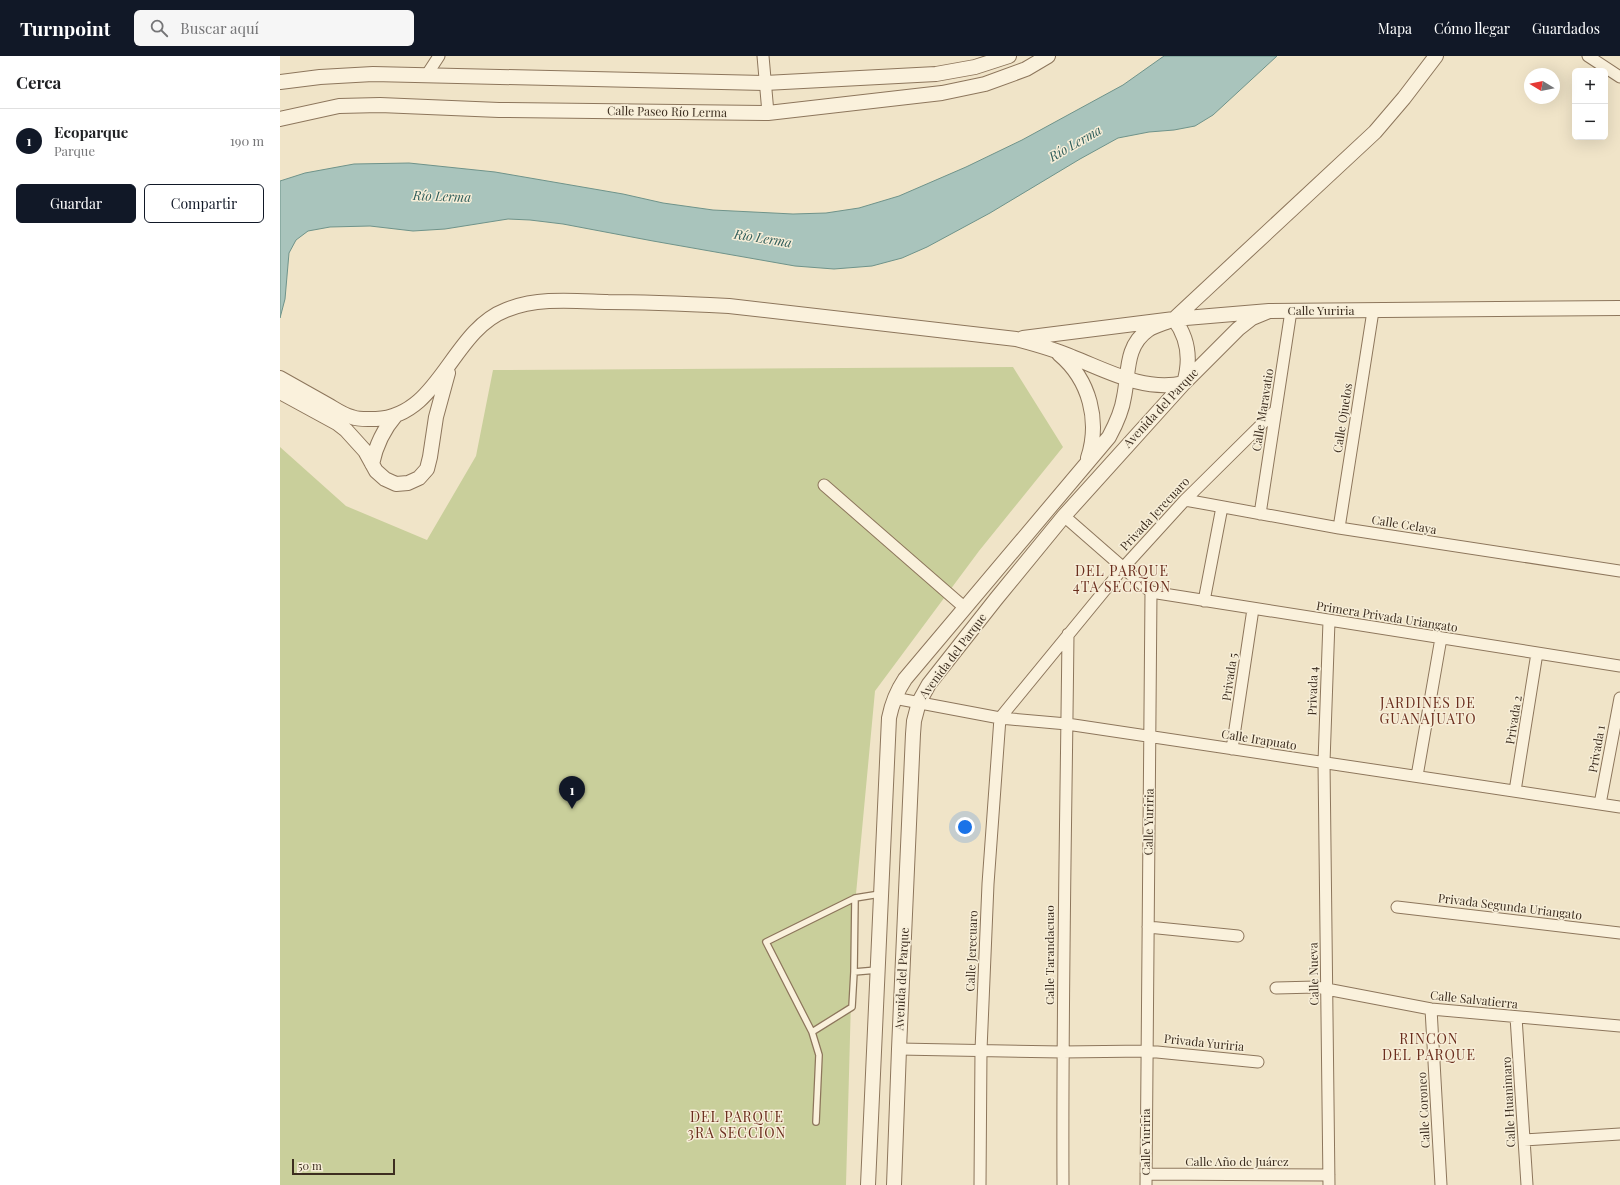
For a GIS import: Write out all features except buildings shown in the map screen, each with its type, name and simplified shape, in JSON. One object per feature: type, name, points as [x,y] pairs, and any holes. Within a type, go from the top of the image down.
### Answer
[{"type":"street","points":[[426,76],[439,56]]},
{"type":"street","points":[[762,56],[768,113]]},
{"type":"street","points":[[280,82],[320,76],[373,74],[765,83],[936,74],[975,67],[1009,56]]},
{"type":"street","name":"Calle Paseo Río Lerma","points":[[280,119],[339,106],[380,105],[499,110],[768,113],[942,94],[985,84],[1026,69],[1048,56]]},
{"type":"street","points":[[280,392],[337,423],[349,424],[367,419],[381,419],[396,415],[415,404],[434,385],[472,334],[492,317],[516,306],[540,302],[565,301],[683,303],[729,306],[1016,338],[1053,349],[1140,383],[1165,386],[1184,383],[1188,364],[1187,345],[1180,327],[1174,320],[1374,132],[1404,98],[1436,56]]},
{"type":"street","points":[[1588,56],[1620,77]]},
{"type":"street","name":"Calle Yuriria","points":[[1016,338],[1269,311],[1620,308]]},
{"type":"street","name":"Calle Maravatio","points":[[1260,514],[1291,310]]},
{"type":"street","name":"Avenida del Parque","points":[[894,1185],[898,1049],[912,734],[918,702],[929,684],[991,605],[1064,516],[1184,383],[1238,328],[1252,318],[1269,311]]},
{"type":"street","name":"Calle Ojuelos","points":[[1339,528],[1373,311]]},
{"type":"street","name":"Avenida del Parque","points":[[868,1185],[889,718],[894,698],[905,679],[1109,437],[1122,409],[1131,351],[1139,339],[1149,330],[1174,320]]},
{"type":"street","points":[[1053,349],[1076,371],[1090,400],[1094,432],[1092,448],[1087,463]]},
{"type":"street","points":[[280,378],[349,424],[376,471],[385,479],[396,484],[408,483],[419,478],[427,469],[436,417],[446,377],[454,358]]},
{"type":"street","points":[[415,404],[427,408],[436,417]]},
{"type":"street","name":"Privada Jerecuaro","points":[[1000,718],[1123,568],[1185,500],[1276,410]]},
{"type":"street","points":[[372,464],[375,450],[380,438],[396,415]]},
{"type":"street","points":[[824,485],[965,608]]},
{"type":"street","name":"Calle Celaya","points":[[1185,500],[1339,528],[1620,571]]},
{"type":"street","points":[[1204,601],[1222,507]]},
{"type":"street","points":[[1064,516],[1151,592]]},
{"type":"street","name":"Calle Yuriria","points":[[1146,1180],[1151,592]]},
{"type":"street","name":"Primera Privada Uriangato","points":[[1151,592],[1620,666]]},
{"type":"street","name":"Privada 5","points":[[1232,749],[1253,608]]},
{"type":"street","name":"Privada 4","points":[[1324,762],[1329,621]]},
{"type":"street","name":"Calle Tarandacuao","points":[[1063,1185],[1062,1052],[1068,634]]},
{"type":"street","points":[[1417,776],[1441,638]]},
{"type":"street","name":"Privada 2","points":[[1516,791],[1537,653]]},
{"type":"street","name":"Calle Irapuato","points":[[894,698],[1000,718],[1067,724],[1620,807]]},
{"type":"street","name":"Privada 1","points":[[1600,804],[1620,698]]},
{"type":"street","name":"Calle Jerecuaro","points":[[980,1185],[981,1050],[988,884],[1000,718]]},
{"type":"street","name":"Calle Nueva","points":[[1324,762],[1329,1180]]},
{"type":"street","name":"Privada Segunda Uriangato","points":[[1397,907],[1620,933]]},
{"type":"street","points":[[1148,927],[1238,936]]},
{"type":"street","name":"Calle Salvatierra","points":[[1276,988],[1303,986],[1327,988],[1431,1010],[1620,1026]]},
{"type":"street","name":"Calle Coroneo","points":[[1431,1010],[1441,1185]]},
{"type":"street","name":"Calle Huanimaro","points":[[1516,1017],[1527,1185]]},
{"type":"street","points":[[898,1049],[1062,1052],[1147,1051]]},
{"type":"street","name":"Privada Yuriria","points":[[1147,1051],[1258,1062]]},
{"type":"street","points":[[1524,1140],[1620,1134]]},
{"type":"street","name":"Calle Año de Juárez","points":[[1146,1180],[1329,1180]]},
{"type":"lane","points":[[816,1122],[819,1055],[812,1032],[766,942],[854,898],[881,894]]},
{"type":"lane","points":[[812,1032],[852,1007],[854,972],[854,898]]},
{"type":"lane","points":[[854,972],[877,970]]},
{"type":"green space","points":[[1013,367],[1063,447],[979,551],[875,691],[853,926],[846,1185],[280,1185],[280,447],[346,506],[427,540],[476,456],[493,370]]},
{"type":"water","name":"Río Lerma","points":[[1164,56],[1277,56],[1213,115],[1195,126],[1118,138],[990,213],[927,247],[902,258],[872,266],[834,269],[795,266],[563,224],[530,220],[508,219],[445,229],[413,231],[370,226],[330,227],[308,231],[296,240],[289,253],[285,299],[280,318],[280,181],[305,173],[354,164],[409,163],[495,172],[623,194],[663,203],[713,210],[793,214],[826,213],[859,208],[899,196],[966,167],[1022,140],[1123,85]]},
{"type":"place","name":"Ecoparque","points":[[572,809]]},
{"type":"district","name":"DEL PARQUE 4TA SECCION","points":[[1122,580]]},
{"type":"district","name":"JARDINES DE GUANAJUATO","points":[[1428,712]]},
{"type":"district","name":"RINCON DEL PARQUE","points":[[1429,1048]]},
{"type":"district","name":"DEL PARQUE 3RA SECCION","points":[[737,1126]]}]
